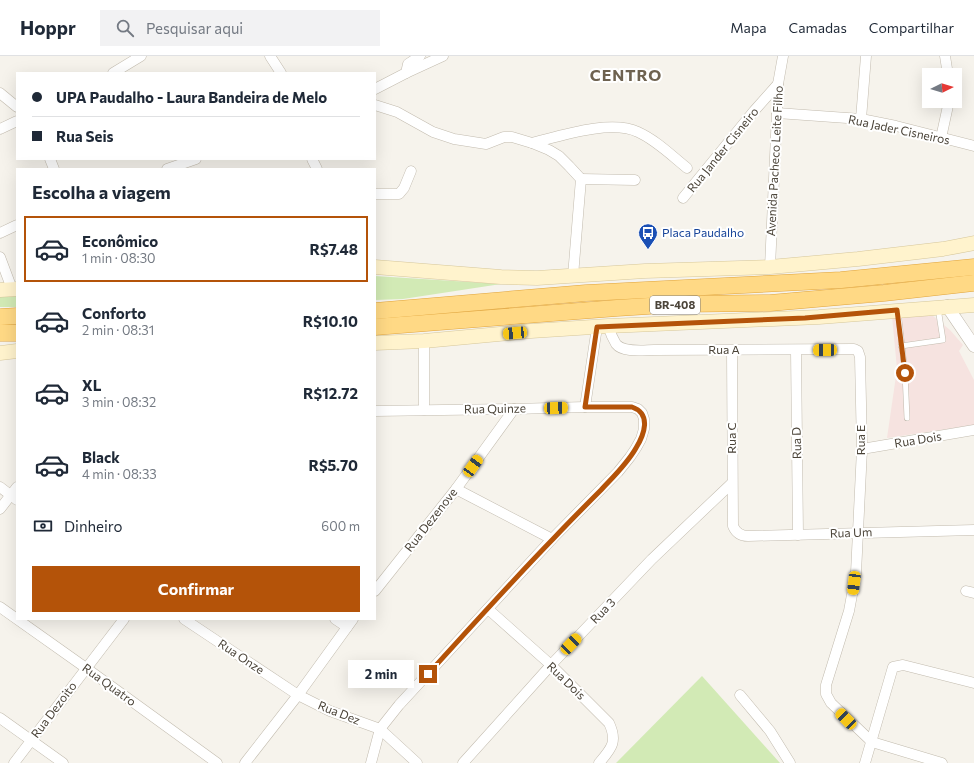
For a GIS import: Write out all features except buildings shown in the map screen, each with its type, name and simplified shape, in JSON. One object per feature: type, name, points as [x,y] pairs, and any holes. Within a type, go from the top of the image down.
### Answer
[{"type":"highway","name":"BR-408","points":[[376,311],[586,293],[841,280],[974,267]]},
{"type":"highway","name":"BR-408","points":[[376,328],[680,304],[770,303],[974,283]]},
{"type":"highway","points":[[0,317],[16,316]]},
{"type":"highway","points":[[0,333],[16,333]]},
{"type":"main road","points":[[376,267],[501,277],[537,278],[646,271],[770,267],[943,249],[974,243]]},
{"type":"main road","points":[[376,343],[424,341],[602,326],[819,317],[942,306],[974,305]]},
{"type":"main road","points":[[0,353],[16,352]]},
{"type":"street","points":[[115,72],[141,56]]},
{"type":"street","points":[[270,56],[281,72]]},
{"type":"street","points":[[406,73],[408,64],[420,56]]},
{"type":"street","points":[[376,88],[443,56]]},
{"type":"street","name":"Avenida Pacheco Leite Filho","points":[[770,267],[778,84],[782,56]]},
{"type":"street","points":[[861,119],[866,56]]},
{"type":"street","points":[[945,56],[947,68]]},
{"type":"street","name":"Rua Jander Cisneiro","points":[[683,198],[778,84]]},
{"type":"street","points":[[0,93],[16,106]]},
{"type":"street","points":[[376,105],[401,114],[433,132],[454,139],[486,144],[504,137],[512,137],[532,143],[559,156],[581,179],[635,180]]},
{"type":"street","points":[[941,138],[947,108]]},
{"type":"street","name":"Rua Jader Cisneiros","points":[[777,113],[861,119],[896,126],[974,146]]},
{"type":"street","points":[[0,129],[16,121]]},
{"type":"street","points":[[532,143],[590,129],[627,128],[646,136],[687,168]]},
{"type":"street","points":[[170,168],[193,160]]},
{"type":"street","points":[[376,194],[399,194],[404,188],[411,171]]},
{"type":"street","points":[[573,276],[581,179]]},
{"type":"street","points":[[0,233],[16,225]]},
{"type":"street","points":[[0,257],[10,289]]},
{"type":"street","points":[[942,306],[974,346]]},
{"type":"street","points":[[585,407],[602,326]]},
{"type":"street","name":"Rua A","points":[[602,326],[616,344],[620,347],[628,349],[854,349]]},
{"type":"street","points":[[424,341],[424,410]]},
{"type":"street","name":"Rua E","points":[[854,349],[858,351],[860,357],[862,449],[856,574],[843,633],[826,685],[826,694],[831,703],[872,742]]},
{"type":"street","name":"Rua C","points":[[732,350],[733,526]]},
{"type":"street","name":"Rua D","points":[[796,350],[798,535]]},
{"type":"street","name":"Rua Quinze","points":[[376,411],[585,407],[632,407],[638,409],[642,413],[644,419],[644,428],[636,448],[618,472],[552,539]]},
{"type":"street","name":"Rua Dezenove","points":[[376,590],[456,489],[514,409]]},
{"type":"street","name":"Rua Dois","points":[[862,449],[974,430]]},
{"type":"street","name":"Rua 3","points":[[463,763],[551,665],[652,559],[732,483]]},
{"type":"street","points":[[0,487],[15,494],[0,509]]},
{"type":"street","points":[[371,763],[380,729],[418,685],[552,539],[456,489]]},
{"type":"street","name":"Rua Um","points":[[733,526],[737,533],[743,536],[974,530]]},
{"type":"street","name":"Rua Quatro","points":[[0,607],[16,618]]},
{"type":"street","name":"Rua Dois","points":[[488,609],[551,665],[609,723],[613,733],[613,744],[611,750],[599,763]]},
{"type":"street","name":"Rua Quatro","points":[[18,620],[216,763]]},
{"type":"street","name":"Rua Dezoito","points":[[14,763],[123,620]]},
{"type":"street","name":"Rua Onze","points":[[186,620],[298,695]]},
{"type":"street","points":[[245,763],[298,695],[350,623],[339,620]]},
{"type":"street","points":[[865,763],[892,670],[895,666],[903,665],[974,683]]},
{"type":"street","name":"Rua Dez","points":[[298,695],[330,711],[380,729]]},
{"type":"street","points":[[740,695],[766,726],[790,763]]},
{"type":"street","points":[[0,718],[63,763]]},
{"type":"street","points":[[380,729],[417,763]]},
{"type":"street","points":[[872,742],[942,763]]},
{"type":"lane","points":[[901,346],[942,340],[942,306]]},
{"type":"lane","points":[[897,310],[905,373],[907,418]]},
{"type":"shaded area","points":[[922,312],[933,316],[950,330],[963,345],[959,351],[974,380],[974,425],[887,438],[897,369],[892,316]]},
{"type":"green space","points":[[376,276],[501,284],[403,299],[376,300]]},
{"type":"green space","points":[[16,295],[16,307],[0,307],[0,297]]},
{"type":"green space","points":[[702,676],[780,763],[616,763]]},
{"type":"place","name":"Placa Paudalho","points":[[648,250]]},
{"type":"district","name":"CENTRO","points":[[626,75]]},
{"type":"route","points":[[428,674],[552,539],[618,472],[630,457],[641,439],[644,428],[644,419],[642,413],[638,409],[632,407],[585,407],[597,327],[805,318],[897,310],[905,373]]}]
